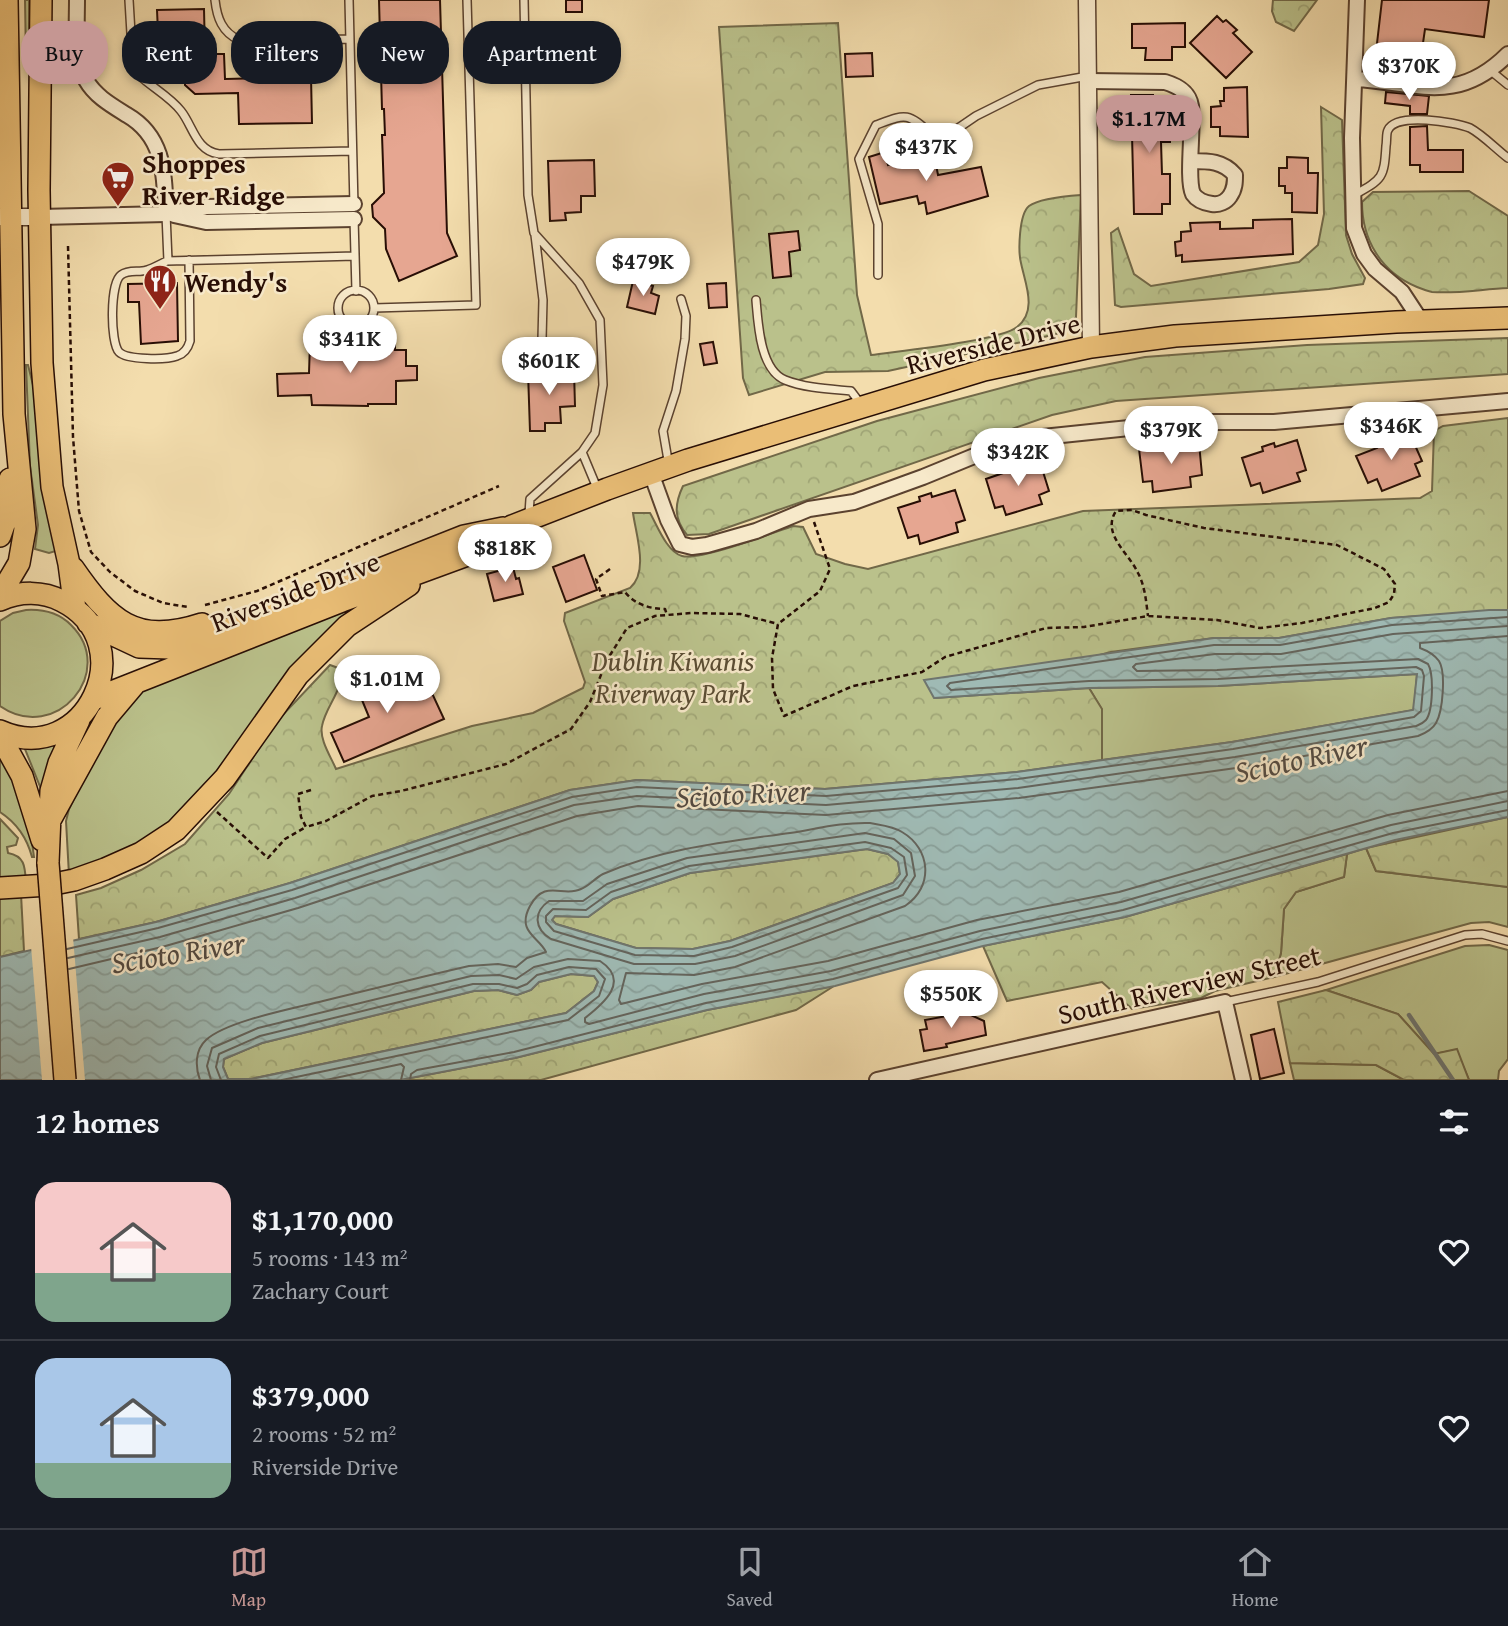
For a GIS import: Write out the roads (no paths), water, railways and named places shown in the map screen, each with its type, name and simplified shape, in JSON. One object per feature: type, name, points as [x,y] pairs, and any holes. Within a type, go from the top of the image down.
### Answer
[{"type":"main road","points":[[0,597],[19,563],[25,529],[6,346],[7,0]]},
{"type":"main road","points":[[41,0],[41,363],[44,409],[52,487],[69,564],[82,616],[94,633],[101,655],[101,678],[94,699],[80,718],[54,777],[48,824],[48,863],[65,1080]]},
{"type":"main road","name":"Riverside Drive","points":[[0,597],[36,593],[57,598],[82,616],[139,647],[170,648],[221,632],[464,536],[520,522],[660,470],[984,370],[1090,347],[1175,336],[1508,318]]},
{"type":"main road","points":[[0,536],[8,507],[14,414]]},
{"type":"main road","name":"Riverside Drive","points":[[94,699],[342,601],[473,553],[520,522]]},
{"type":"main road","points":[[69,564],[91,595],[107,611],[123,623],[151,632],[194,626],[325,589]]},
{"type":"main road","points":[[0,888],[50,886],[84,876],[141,853],[176,830],[225,778],[298,675],[347,626],[427,571]]},
{"type":"main road","points":[[48,824],[107,716],[135,684]]},
{"type":"main road","points":[[0,733],[24,737],[44,736],[64,730],[80,718]]},
{"type":"main road","points":[[0,733],[30,799],[48,863]]},
{"type":"main road","points":[[0,752],[17,766]]},
{"type":"street","points":[[77,0],[79,57],[84,76],[100,97],[137,121],[156,143],[163,167],[166,214]]},
{"type":"street","points":[[1087,0],[1090,347]]},
{"type":"street","points":[[1357,0],[1352,138],[1353,228],[1364,254],[1375,268],[1402,292],[1421,321]]},
{"type":"street","points":[[1356,79],[1430,88],[1456,86],[1491,71],[1508,54]]},
{"type":"street","points":[[1088,78],[1165,82],[1177,86],[1187,94],[1191,106],[1191,161]]},
{"type":"street","points":[[6,217],[166,214],[206,207],[354,204]]},
{"type":"street","points":[[166,214],[206,222],[354,219]]},
{"type":"street","points":[[660,470],[668,520],[680,544],[692,547],[756,531],[809,509],[854,502],[984,452],[1033,438],[1187,422],[1274,422],[1508,401]]},
{"type":"street","points":[[1225,1002],[1243,1080]]},
{"type":"street","name":"South Riverview Street","points":[[877,1080],[1225,1002]]},
{"type":"lane","points":[[129,0],[132,67],[170,98],[207,150],[219,154],[352,151]]},
{"type":"lane","points":[[215,0],[222,27],[239,40],[350,39]]},
{"type":"lane","points":[[349,0],[356,290]]},
{"type":"lane","points":[[374,309],[476,305],[467,0]]},
{"type":"lane","points":[[524,0],[528,195],[543,300],[542,339]]},
{"type":"lane","points":[[1491,71],[1508,85]]},
{"type":"lane","points":[[878,275],[878,224],[859,159],[876,125],[900,116],[914,118],[931,134],[954,131],[976,116],[1038,85],[1088,78]]},
{"type":"lane","points":[[1353,195],[1371,186],[1384,172],[1388,129],[1393,123],[1405,119],[1469,128],[1508,158]]},
{"type":"lane","points":[[166,214],[168,261]]},
{"type":"lane","points":[[520,522],[530,499],[582,452],[594,433],[603,385],[600,320],[579,283],[534,233]]},
{"type":"lane","points":[[189,260],[190,341],[182,354],[174,357],[128,357],[119,352],[114,340],[114,284],[125,273],[147,270],[168,261],[189,260],[355,256]]},
{"type":"lane","points":[[356,290],[368,295],[374,309],[372,317],[363,325],[351,325],[344,321],[339,311],[341,300],[348,292],[356,290]]},
{"type":"lane","points":[[660,470],[663,432],[676,391],[685,339],[686,316],[681,299]]},
{"type":"lane","points":[[756,300],[759,337],[770,366],[782,379],[851,391],[862,407]]},
{"type":"lane","points":[[582,452],[599,492]]},
{"type":"lane","name":"South Riverview Street","points":[[1225,1002],[1318,982],[1465,935],[1482,934],[1508,941]]},
{"type":"water","name":"Scioto River","points":[[1508,610],[1508,817],[1395,840],[1125,917],[983,946],[835,986],[707,1010],[515,1058],[400,1080],[0,1080],[0,957],[156,922],[290,883],[570,790],[637,780],[825,789],[1017,772],[1232,742],[1413,710],[1417,674],[1218,686],[1089,688],[934,698],[924,680],[1214,638],[1279,638],[1391,618]],"holes":[[[867,849],[888,854],[898,862],[900,874],[893,883],[730,941],[693,949],[636,948],[556,924],[552,920],[555,916],[588,917],[613,899],[690,873]],[[571,974],[594,976],[598,982],[594,991],[566,1013],[251,1079],[228,1079],[223,1067],[224,1059],[262,1043],[474,991],[498,990],[517,995],[531,990],[539,982]]]},
{"type":"waterway","points":[[1409,1015],[1453,1080]]},
{"type":"place","name":"Shoppes River Ridge","points":[[118,208]]},
{"type":"place","name":"Wendy's","points":[[160,311]]},
{"type":"park label","name":"Dublin Kiwanis Riverway Park","points":[[673,676]]}]
